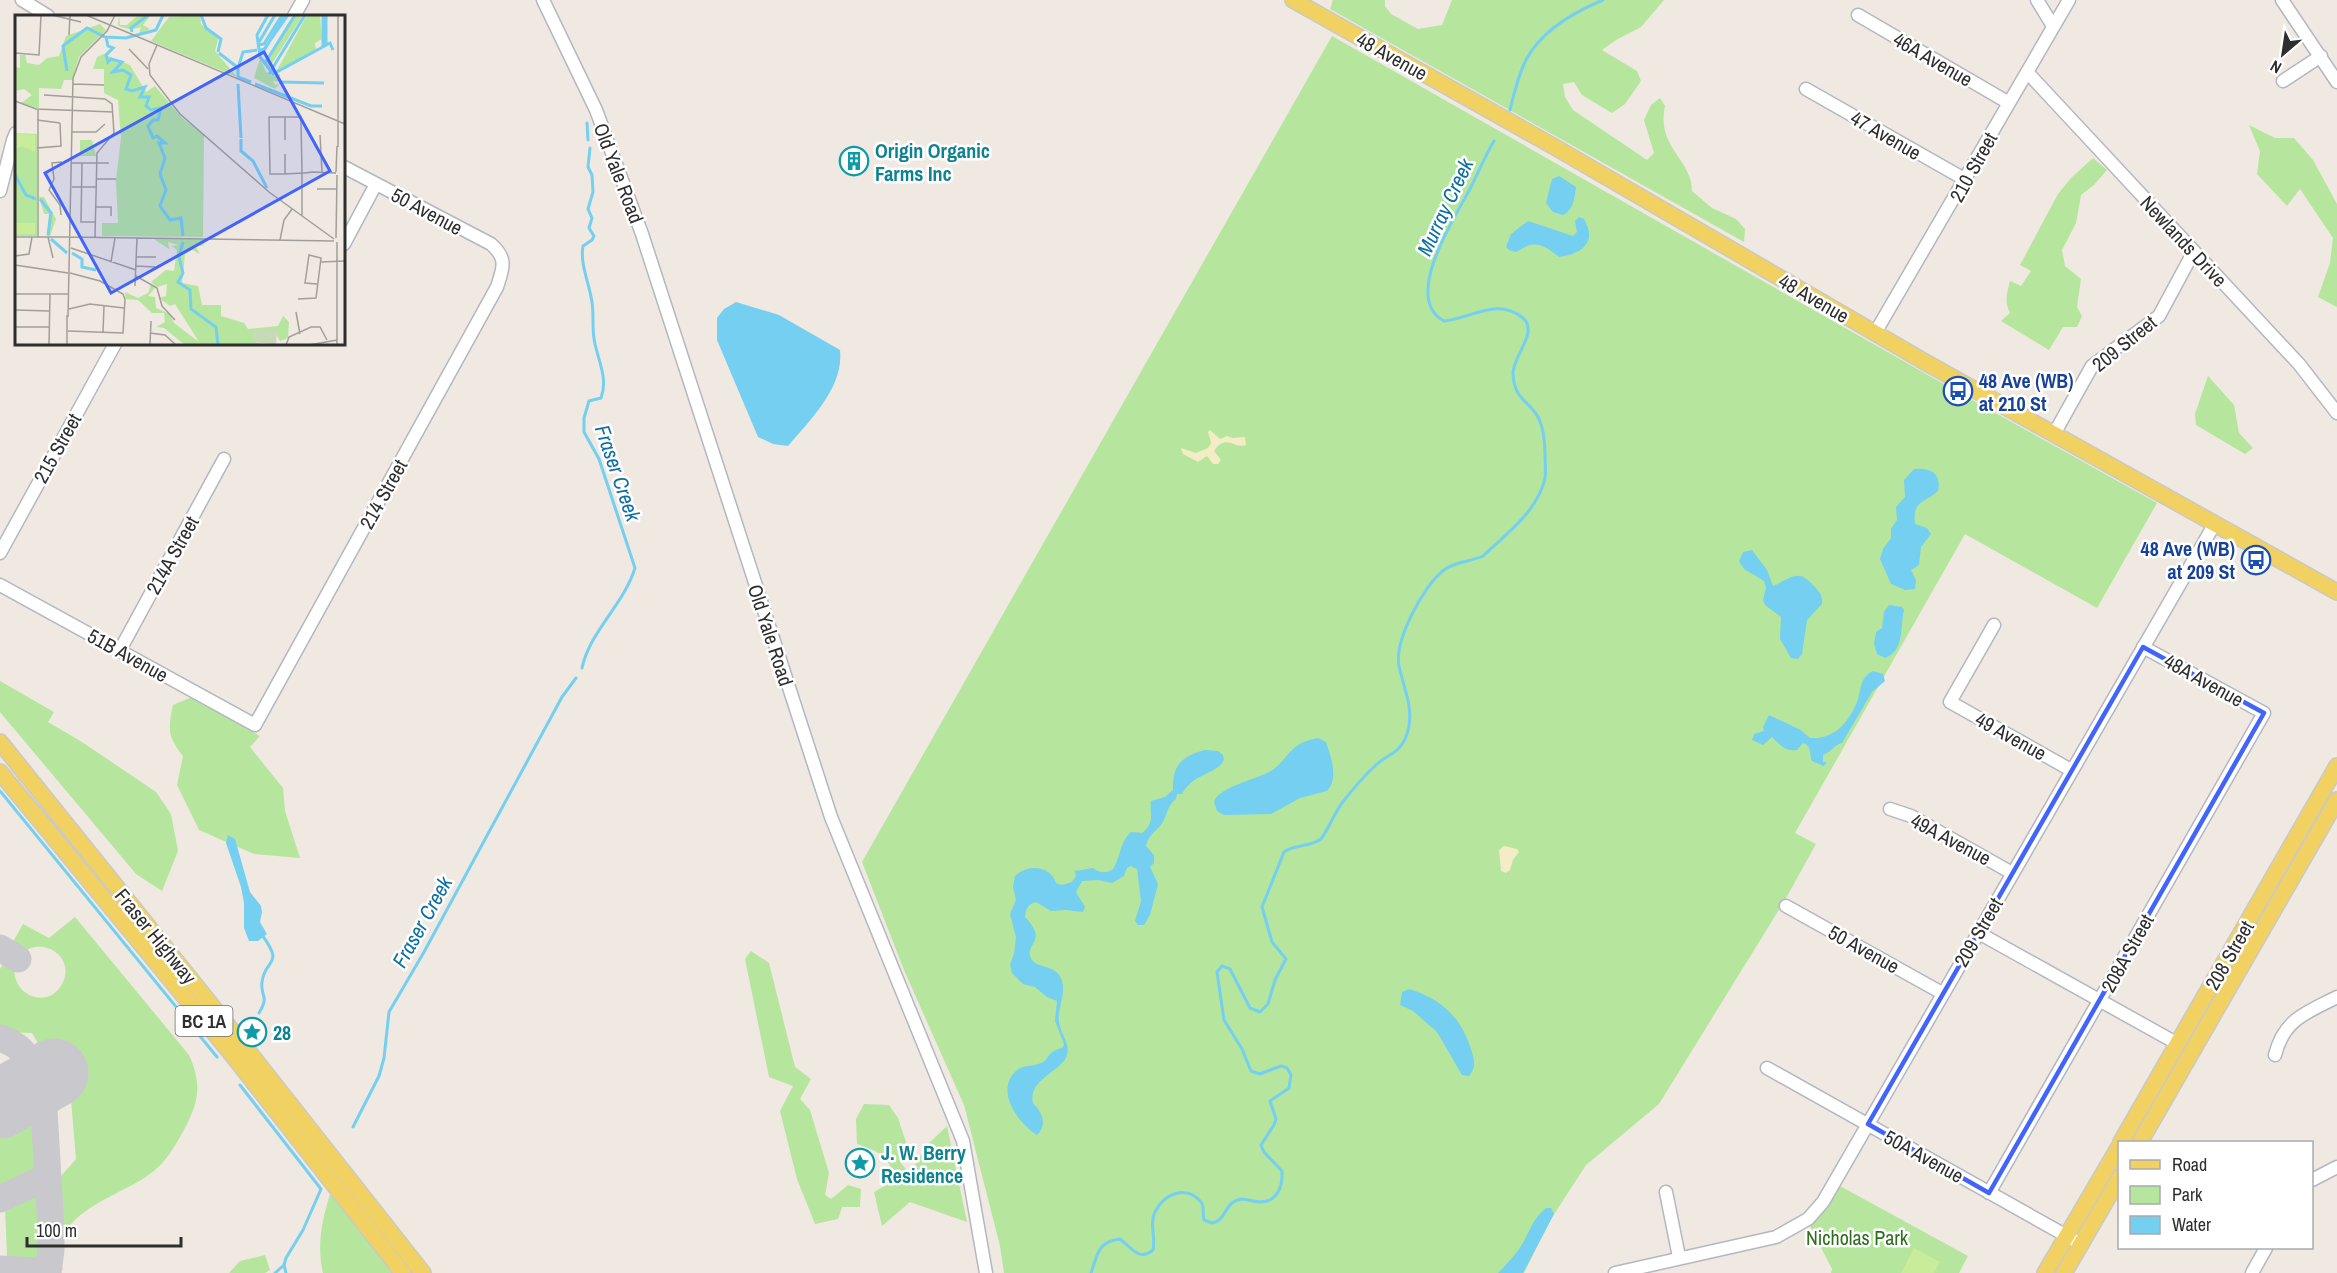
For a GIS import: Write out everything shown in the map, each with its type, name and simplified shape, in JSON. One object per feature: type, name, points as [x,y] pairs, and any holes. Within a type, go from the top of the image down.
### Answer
[{"type":"main road","name":"48 Avenue","points":[[1293,0],[1543,140],[1875,333],[2337,592]]},
{"type":"main road","name":"Fraser Highway","points":[[0,742],[423,1273]]},
{"type":"main road","name":"208 Street","points":[[2122,1141],[2337,766]]},
{"type":"main road","name":"Fraser Highway","points":[[0,772],[234,1057],[403,1273]]},
{"type":"main road","name":"208 Street","points":[[2146,1140],[2337,800]]},
{"type":"main road","name":"208 Street","points":[[2045,1273],[2118,1147]]},
{"type":"main road","points":[[2064,1273],[2118,1180]]},
{"type":"street","points":[[22,0],[46,15]]},
{"type":"street","points":[[295,15],[303,0]]},
{"type":"street","name":"Old Yale Road","points":[[543,0],[596,110],[642,234],[831,817],[963,1141],[986,1273]]},
{"type":"street","points":[[2037,0],[2053,26]]},
{"type":"street","name":"210 Street","points":[[1875,333],[2069,0]]},
{"type":"street","points":[[2282,0],[2337,82]]},
{"type":"street","name":"46A Avenue","points":[[1858,15],[2009,103]]},
{"type":"street","points":[[2283,81],[2320,56]]},
{"type":"street","name":"Newlands Drive","points":[[2027,72],[2299,364],[2337,413]]},
{"type":"street","name":"47 Avenue","points":[[1806,89],[1966,180]]},
{"type":"street","points":[[0,190],[15,135]]},
{"type":"street","name":"50 Avenue","points":[[345,168],[491,244],[500,252],[503,261]]},
{"type":"street","points":[[345,242],[376,184]]},
{"type":"street","name":"209 Street","points":[[2054,434],[2092,366],[2159,316],[2194,251]]},
{"type":"street","name":"214 Street","points":[[255,725],[497,287],[503,261]]},
{"type":"street","name":"215 Street","points":[[2,546],[114,345]]},
{"type":"street","name":"214A Street","points":[[120,650],[225,459]]},
{"type":"street","name":"209 Street","points":[[1615,1273],[1776,1237],[1802,1223],[1823,1202],[2214,525]]},
{"type":"street","name":"51B Avenue","points":[[0,585],[255,725]]},
{"type":"street","name":"49 Avenue","points":[[1994,625],[1950,702],[2071,770]]},
{"type":"street","name":"48A Avenue","points":[[2143,647],[2264,713]]},
{"type":"street","name":"208A Street","points":[[1989,1193],[2264,713]]},
{"type":"street","name":"49A Avenue","points":[[1890,809],[1911,816],[2012,873]]},
{"type":"street","name":"50 Avenue","points":[[1786,906],[1942,993]]},
{"type":"street","points":[[1977,932],[2178,1044]]},
{"type":"street","points":[[2275,1055],[2284,1031],[2293,1022],[2337,997]]},
{"type":"street","name":"50A Avenue","points":[[1767,1068],[2081,1244]]},
{"type":"street","points":[[2313,1179],[2337,1167]]},
{"type":"street","points":[[1666,1192],[1679,1257]]},
{"type":"street","points":[[2252,1273],[2265,1249]]},
{"type":"highlighted area","points":[[2143,647],[2264,713],[1989,1193],[1868,1124]]},
{"type":"green space","points":[[1333,0],[1385,0],[1385,6],[1391,14],[1418,29],[1442,25],[1452,0],[1664,0],[1641,27],[1602,50],[1637,71],[1641,81],[1625,104],[1612,113],[1582,95],[1574,82],[1563,84],[1565,97],[1573,110],[1647,160],[1654,153],[1644,120],[1651,105],[1660,98],[1665,106],[1665,132],[1687,170],[1692,191],[1712,208],[1736,219],[1745,229],[1744,242],[1330,9]]},
{"type":"green space","points":[[1332,36],[2157,503],[2097,608],[1965,534],[1795,833],[1816,844],[1785,900],[1659,1104],[1586,1165],[1551,1219],[1524,1273],[1004,1273],[1000,1246],[964,1105],[904,970],[862,862]]},
{"type":"green space","points":[[2249,125],[2275,138],[2294,138],[2313,160],[2337,204],[2337,307],[2318,297],[2330,263],[2333,238],[2300,189],[2287,206],[2257,174],[2260,151]]},
{"type":"green space","points":[[2093,158],[2107,170],[2094,185],[2081,195],[2076,223],[2062,250],[2065,266],[2081,279],[2077,307],[2082,316],[2077,327],[2063,327],[2049,350],[2001,321],[2010,313],[2007,301],[2008,289],[2010,281],[2021,286],[2031,271],[2020,265],[2058,194],[2071,178]]},
{"type":"green space","points":[[2208,376],[2234,405],[2239,433],[2253,448],[2245,454],[2196,425],[2195,414]]},
{"type":"green space","points":[[0,681],[54,712],[48,722],[156,792],[171,814],[178,851],[162,891],[136,874],[0,712]]},
{"type":"green space","points":[[192,697],[260,736],[250,747],[283,788],[285,811],[300,858],[254,854],[199,830],[177,785],[183,756],[170,732],[173,705]]},
{"type":"green space","points":[[75,917],[189,1055],[194,1067],[197,1088],[191,1116],[163,1163],[146,1177],[83,1213],[69,1226],[59,1244],[54,1184],[76,1159],[71,1100],[32,1033],[0,1032],[0,969],[5,960],[15,964],[18,984],[31,996],[48,997],[56,992],[65,974],[65,965],[61,957],[46,948],[28,949],[20,955],[9,949],[23,924],[49,938]]},
{"type":"green space","points":[[751,951],[769,963],[795,1067],[811,1079],[800,1099],[810,1110],[829,1173],[825,1195],[831,1199],[848,1185],[861,1189],[860,1207],[842,1207],[838,1219],[815,1224],[797,1179],[780,1111],[793,1086],[769,1077],[745,959]]},
{"type":"green space","points":[[864,1104],[889,1105],[898,1118],[906,1142],[900,1162],[910,1174],[926,1146],[947,1126],[967,1222],[910,1202],[882,1226],[874,1192],[895,1180],[889,1165],[882,1156],[857,1144],[856,1119]]},
{"type":"green space","points":[[13,1117],[32,1122],[40,1148],[40,1169],[31,1179],[0,1194],[0,1124]]},
{"type":"green space","points":[[38,1186],[44,1188],[45,1257],[31,1265],[16,1265],[7,1256],[5,1207]]},
{"type":"green space","name":"Nicholas Park","points":[[1840,1186],[1968,1256],[1959,1273],[1831,1273],[1832,1269],[1810,1226],[1825,1210]]},
{"type":"green space","points":[[332,1188],[403,1273],[323,1273],[320,1251],[322,1230]]},
{"type":"green space","points":[[1914,1248],[1940,1262],[1934,1273],[1901,1273]]},
{"type":"green space","points":[[265,1255],[270,1270],[265,1273],[229,1273],[240,1261]]},
{"type":"sand","points":[[1210,430],[1220,439],[1227,436],[1245,437],[1246,445],[1222,443],[1214,451],[1221,460],[1218,464],[1213,464],[1207,456],[1198,462],[1183,454],[1181,448],[1196,453],[1208,448],[1211,443],[1208,432]]},
{"type":"sand","points":[[1504,846],[1517,849],[1519,852],[1510,870],[1506,873],[1501,871],[1499,850]]},
{"type":"water","points":[[1559,176],[1576,187],[1571,207],[1563,215],[1553,212],[1546,203],[1552,179]]},
{"type":"water","points":[[1579,217],[1584,219],[1589,235],[1585,246],[1574,253],[1559,257],[1546,248],[1534,244],[1516,252],[1506,247],[1511,234],[1528,221],[1573,236],[1577,232],[1575,221]]},
{"type":"water","points":[[736,302],[779,315],[840,350],[840,364],[831,390],[816,414],[788,446],[773,444],[758,437],[717,340],[717,318],[724,309]]},
{"type":"water","points":[[1914,469],[1930,470],[1936,476],[1939,485],[1938,491],[1921,503],[1916,510],[1915,524],[1927,528],[1931,534],[1921,547],[1919,565],[1911,570],[1916,580],[1915,589],[1905,590],[1891,584],[1880,559],[1883,549],[1891,538],[1891,529],[1897,520],[1896,507],[1905,497],[1904,480]]},
{"type":"water","points":[[1752,550],[1767,570],[1773,586],[1799,576],[1809,581],[1821,595],[1822,604],[1807,620],[1802,654],[1798,659],[1791,658],[1780,639],[1781,617],[1765,605],[1764,581],[1744,569],[1739,561],[1743,552]]},
{"type":"water","points":[[1889,605],[1902,607],[1904,610],[1899,644],[1891,655],[1885,658],[1877,654],[1874,644],[1876,632],[1882,628],[1884,612]]},
{"type":"water","points":[[1873,671],[1883,674],[1885,681],[1872,692],[1842,743],[1823,755],[1823,762],[1827,762],[1824,766],[1812,761],[1806,744],[1803,743],[1797,750],[1789,750],[1772,737],[1763,745],[1752,740],[1754,734],[1764,731],[1763,727],[1769,715],[1801,730],[1810,738],[1827,736],[1840,728],[1851,715],[1864,680]]},
{"type":"water","points":[[1318,738],[1326,742],[1333,767],[1333,780],[1327,791],[1300,798],[1271,814],[1224,815],[1217,811],[1214,802],[1222,792],[1269,772],[1294,748]]},
{"type":"water","points":[[1205,750],[1218,751],[1223,755],[1224,760],[1215,769],[1192,782],[1182,794],[1177,794],[1163,822],[1147,843],[1146,846],[1154,855],[1154,863],[1150,867],[1158,884],[1150,915],[1144,925],[1138,925],[1135,921],[1141,901],[1137,869],[1131,866],[1127,868],[1124,876],[1112,883],[1098,880],[1082,881],[1076,892],[1085,907],[1083,912],[1051,911],[1036,902],[1029,905],[1027,909],[1025,917],[1032,925],[1036,937],[1030,949],[1031,958],[1037,964],[1056,972],[1062,981],[1059,1022],[1068,1051],[1064,1061],[1034,1090],[1033,1103],[1041,1114],[1043,1123],[1037,1135],[1023,1123],[1012,1107],[1007,1089],[1009,1080],[1018,1069],[1043,1062],[1064,1044],[1055,1021],[1057,1001],[1047,997],[1035,987],[1023,984],[1012,973],[1010,964],[1016,937],[1010,914],[1016,900],[1013,887],[1015,876],[1020,872],[1038,868],[1049,873],[1056,883],[1062,885],[1072,882],[1076,876],[1075,871],[1093,868],[1100,872],[1110,871],[1118,860],[1127,836],[1131,832],[1142,833],[1149,825],[1151,801],[1165,797],[1173,790],[1174,774],[1180,763],[1190,755]]},
{"type":"water","points":[[228,835],[235,839],[250,892],[261,906],[260,922],[267,934],[258,941],[249,941],[244,928],[244,903],[226,843]]},
{"type":"water","points":[[1409,989],[1440,1004],[1455,1018],[1467,1038],[1474,1060],[1469,1076],[1462,1075],[1437,1032],[1413,1011],[1400,1005],[1402,992]]},
{"type":"water","points":[[1546,1208],[1551,1208],[1554,1214],[1523,1273],[1498,1273],[1518,1250],[1535,1221]]},
{"type":"waterway","name":"Murray Creek","points":[[1510,110],[1523,66],[1540,40],[1549,31],[1581,10],[1603,0]]},
{"type":"waterway","name":"Fraser Creek","points":[[587,123],[588,140]]},
{"type":"waterway","name":"Murray Creek","points":[[1091,1273],[1100,1250],[1112,1241],[1120,1239],[1139,1254],[1153,1250],[1153,1216],[1164,1200],[1170,1196],[1189,1193],[1201,1202],[1204,1220],[1212,1223],[1219,1220],[1229,1206],[1236,1201],[1243,1199],[1256,1202],[1266,1201],[1278,1192],[1282,1182],[1282,1171],[1264,1152],[1261,1145],[1276,1119],[1270,1101],[1289,1088],[1291,1075],[1287,1068],[1281,1066],[1260,1074],[1251,1071],[1242,1049],[1224,1020],[1217,972],[1222,966],[1230,969],[1250,1008],[1260,1012],[1268,1004],[1275,980],[1286,959],[1272,942],[1262,907],[1284,852],[1321,839],[1339,807],[1354,788],[1404,741],[1410,717],[1399,666],[1401,642],[1412,614],[1428,588],[1436,577],[1449,567],[1483,556],[1520,521],[1536,501],[1541,490],[1545,478],[1542,428],[1535,412],[1519,395],[1513,373],[1527,337],[1527,324],[1514,312],[1504,309],[1485,310],[1444,321],[1432,310],[1428,294],[1436,256],[1494,141]]},
{"type":"waterway","name":"Fraser Creek","points":[[582,668],[592,642],[623,594],[635,568],[599,459],[584,432],[584,418],[589,401],[601,398],[604,384],[594,338],[592,303],[583,259],[583,246],[594,236],[589,228],[592,218],[588,209],[593,192],[592,175],[588,167],[590,148]]},
{"type":"waterway","name":"Fraser Creek","points":[[353,1127],[379,1076],[384,1058],[389,1012],[562,697],[576,678]]},
{"type":"waterway","points":[[0,791],[217,1057]]},
{"type":"waterway","points":[[259,1013],[264,1003],[262,982],[273,957],[262,935]]},
{"type":"waterway","points":[[240,1085],[321,1189],[303,1230],[286,1258],[284,1265],[286,1273]]},
{"type":"waterway","points":[[275,1273],[284,1265]]},
{"type":"taxiway","points":[[0,948],[18,959]]},
{"type":"taxiway","points":[[0,1038],[19,1048],[28,1062],[27,1077],[15,1095]]},
{"type":"taxiway","points":[[15,1095],[31,1094],[41,1102],[44,1110],[51,1230],[48,1273]]},
{"type":"taxiway","points":[[0,1199],[47,1177]]},
{"type":"taxiway","points":[[0,1269],[34,1271],[49,1267]]},
{"type":"runway","points":[[0,1104],[54,1073]]},
{"type":"place","name":"Origin Organic Farms Inc","points":[[854,161]]},
{"type":"place","name":"48 Ave (WB) at 210 St","points":[[1958,391]]},
{"type":"place","name":"48 Ave (WB) at 209 St","points":[[2256,560]]},
{"type":"place","name":"28","points":[[252,1032]]},
{"type":"place","name":"J. W. Berry Residence","points":[[860,1163]]}]
